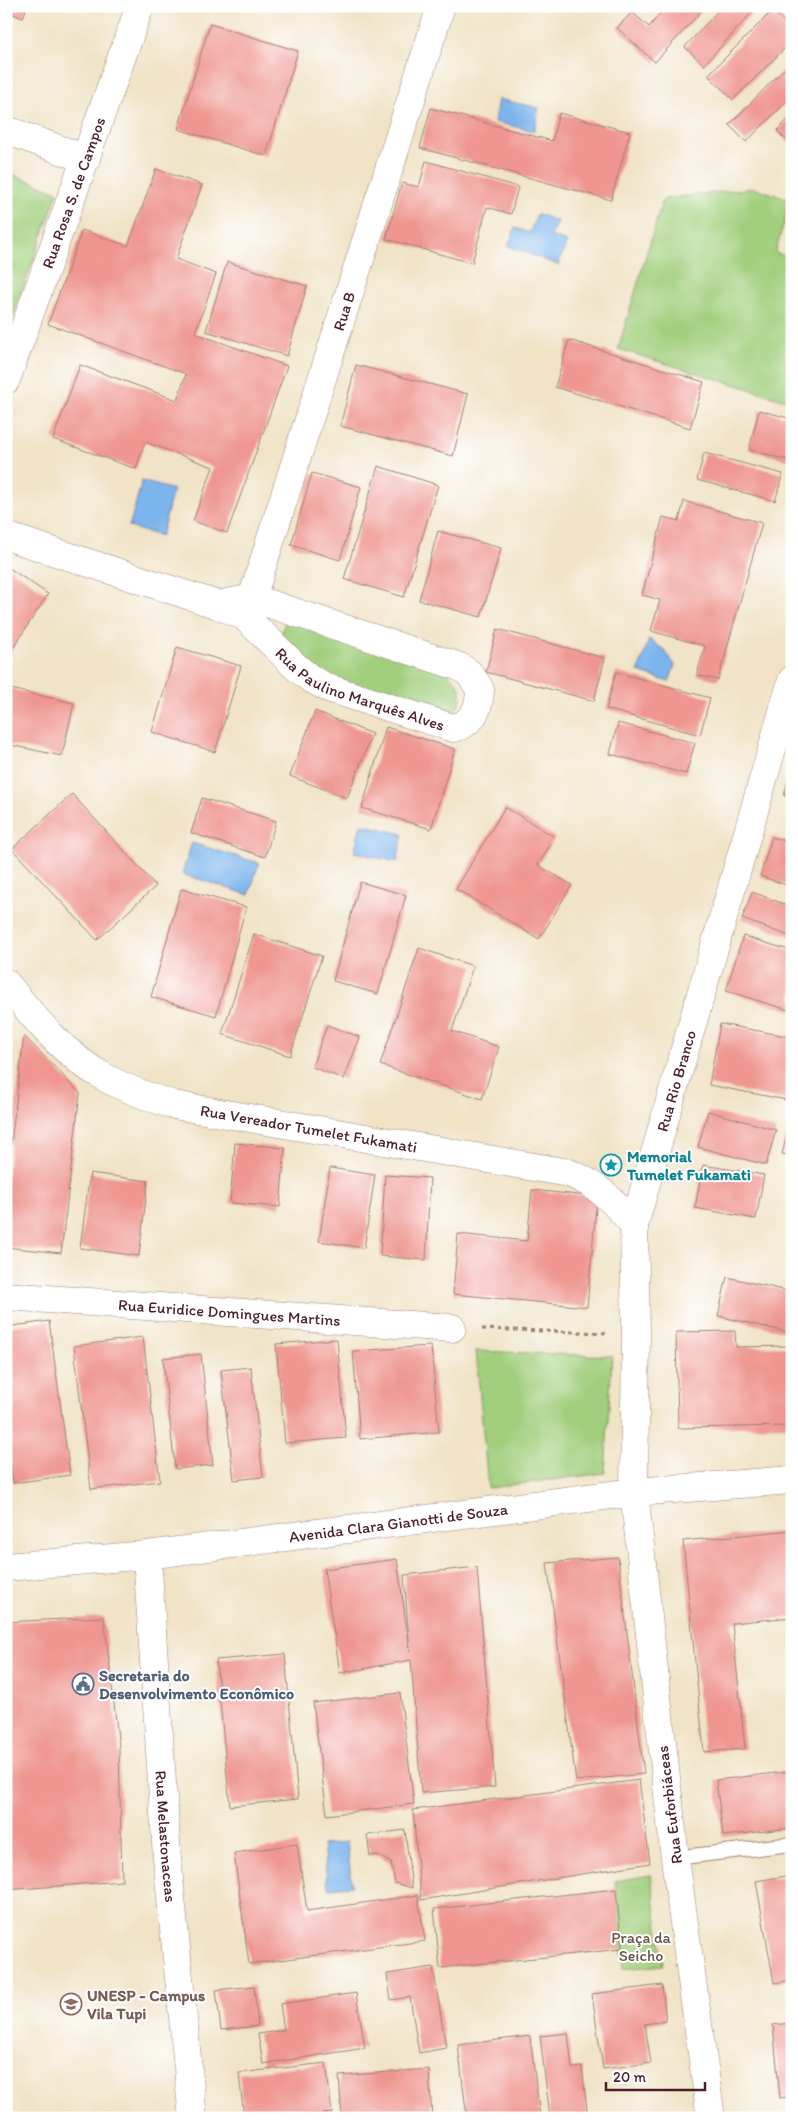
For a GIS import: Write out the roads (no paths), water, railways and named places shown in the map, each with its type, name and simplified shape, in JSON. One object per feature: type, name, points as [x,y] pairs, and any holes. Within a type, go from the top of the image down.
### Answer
[{"type":"street","name":"Rua Rosa S. de Campos","points":[[6,380],[140,6]]},
{"type":"street","name":"Rua B","points":[[248,607],[441,6]]},
{"type":"street","points":[[6,130],[86,159]]},
{"type":"street","name":"Rua Paulino Marquês Alves","points":[[6,536],[218,605],[248,607],[460,667],[469,673],[480,689],[478,708],[468,722],[453,728],[328,688],[311,679],[296,667],[248,607]]},
{"type":"street","name":"Rua Rio Branco","points":[[634,1492],[636,1334],[634,1225],[792,680]]},
{"type":"street","name":"Rua Vereador Tumelet Fukamati","points":[[6,983],[46,1029],[79,1060],[105,1078],[142,1095],[174,1105],[569,1173],[588,1180],[610,1198],[634,1225]]},
{"type":"street","name":"Rua Euridice Domingues Martins","points":[[6,1296],[452,1328]]},
{"type":"street","name":"Avenida Clara Gianotti de Souza","points":[[6,1567],[147,1555],[634,1492],[792,1480]]},
{"type":"street","name":"Rua Euforbiáceas","points":[[634,1492],[675,1858],[711,2118]]},
{"type":"street","name":"Rua Melastonaceas","points":[[147,1555],[168,1858],[193,2118]]},
{"type":"lane","points":[[675,1858],[792,1844]]},
{"type":"water","points":[[498,99],[539,108],[534,131],[494,122]]},
{"type":"water","points":[[537,214],[557,221],[551,236],[567,242],[558,265],[508,246],[515,228],[530,233]]},
{"type":"water","points":[[142,481],[173,490],[161,536],[129,527]]},
{"type":"water","points":[[649,639],[664,650],[675,665],[669,682],[638,672]]},
{"type":"water","points":[[361,824],[403,834],[397,862],[354,852]]},
{"type":"water","points":[[192,843],[259,863],[249,895],[182,874]]},
{"type":"water","points":[[347,1842],[352,1886],[328,1888],[323,1845]]},
{"type":"place","name":"Memorial Tumelet Fukamati","points":[[611,1165]]},
{"type":"place","name":"Secretaria do Desenvolvimento Econômico","points":[[83,1684]]},
{"type":"place","name":"UNESP - Campus Vila Tupi","points":[[71,2004]]},
{"type":"park label","name":"Praça da Seicho","points":[[641,1946]]}]
